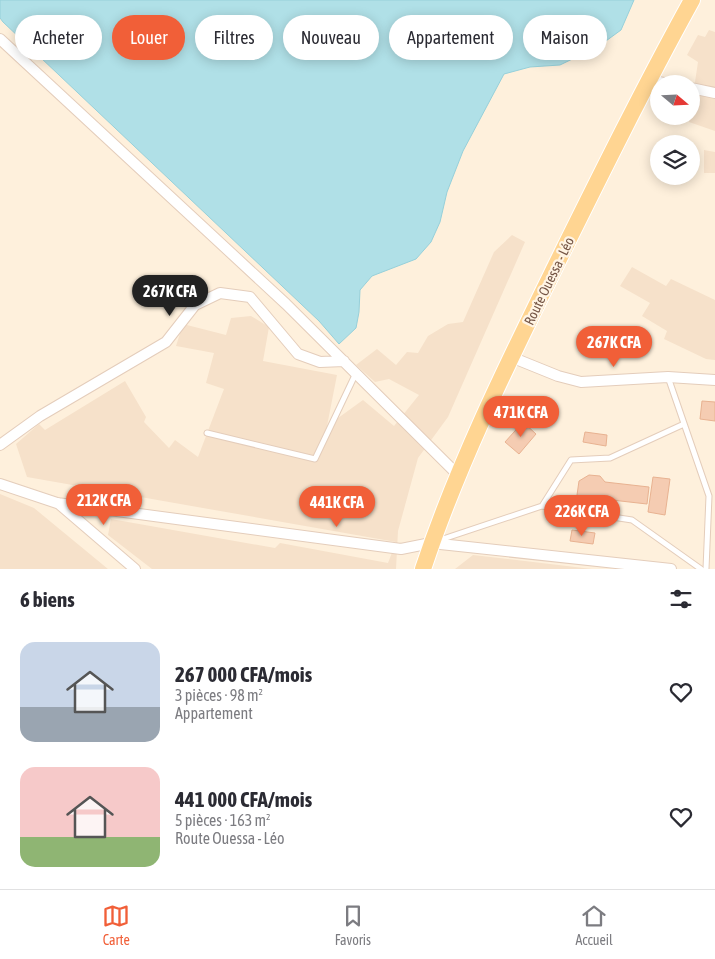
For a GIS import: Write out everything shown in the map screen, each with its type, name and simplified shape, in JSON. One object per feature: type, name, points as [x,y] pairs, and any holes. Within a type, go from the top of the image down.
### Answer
[{"type":"main road","name":"Route Ouessa - Léo","points":[[422,569],[457,474],[511,357],[648,80],[692,0]]},
{"type":"street","points":[[0,39],[286,304],[457,474]]},
{"type":"street","points":[[700,90],[715,93]]},
{"type":"street","points":[[0,445],[40,416],[166,342],[195,305],[220,293],[250,297],[298,354],[320,362],[344,361]]},
{"type":"street","points":[[511,357],[558,376],[581,382],[668,377],[715,380]]},
{"type":"street","points":[[0,484],[57,503],[401,549],[432,542],[671,569]]},
{"type":"street","points":[[57,503],[135,569]]},
{"type":"lane","points":[[207,433],[316,459],[356,373]]},
{"type":"lane","points":[[668,377],[709,496],[706,569]]},
{"type":"lane","points":[[542,506],[571,460],[610,458],[684,424]]},
{"type":"lane","points":[[432,542],[542,506],[632,520],[701,569]]},
{"type":"shaded area","points":[[709,30],[715,32],[715,131],[698,125],[700,125],[700,75],[696,75],[698,62],[687,55],[698,35],[705,37]]},
{"type":"shaded area","points":[[704,150],[715,152],[715,173],[704,173]]},
{"type":"shaded area","points":[[512,235],[525,242],[448,417],[418,458],[398,531],[396,569],[152,569],[108,535],[111,519],[275,548],[280,543],[388,563],[396,542],[27,477],[16,444],[39,424],[45,430],[125,381],[146,417],[144,422],[169,448],[175,440],[198,457],[224,389],[206,383],[214,353],[176,346],[183,324],[226,335],[231,318],[251,316],[269,327],[263,361],[337,375],[327,426],[363,400],[394,426],[419,395],[389,379],[375,382],[356,365],[377,349],[396,365],[407,352],[418,353],[428,336],[448,324],[463,322],[494,252]]},
{"type":"shaded area","points":[[632,267],[666,286],[671,279],[715,300],[715,360],[706,359],[664,339],[667,331],[642,316],[650,303],[620,286]]},
{"type":"shaded area","points":[[0,494],[34,508],[108,569],[0,569]]},
{"type":"shaded area","points":[[473,555],[592,569],[455,569]]},
{"type":"water","points":[[0,0],[634,0],[621,30],[607,40],[607,15],[523,15],[523,60],[570,60],[560,65],[530,67],[504,74],[463,151],[447,192],[440,222],[431,242],[416,259],[372,276],[360,290],[356,328],[339,344],[319,321],[43,60],[102,60],[102,15],[15,15],[15,33],[0,18]]},
{"type":"building","points":[[702,401],[715,402],[715,421],[700,419]]},
{"type":"building","points":[[523,422],[536,434],[519,454],[505,442]]},
{"type":"building","points":[[585,432],[607,435],[606,446],[583,442]]},
{"type":"building","points":[[589,475],[600,476],[605,482],[649,487],[647,504],[603,499],[596,503],[585,503],[577,495],[579,481]]},
{"type":"building","points":[[653,477],[670,479],[665,515],[648,512]]},
{"type":"building","points":[[572,530],[595,533],[593,544],[570,541]]}]
